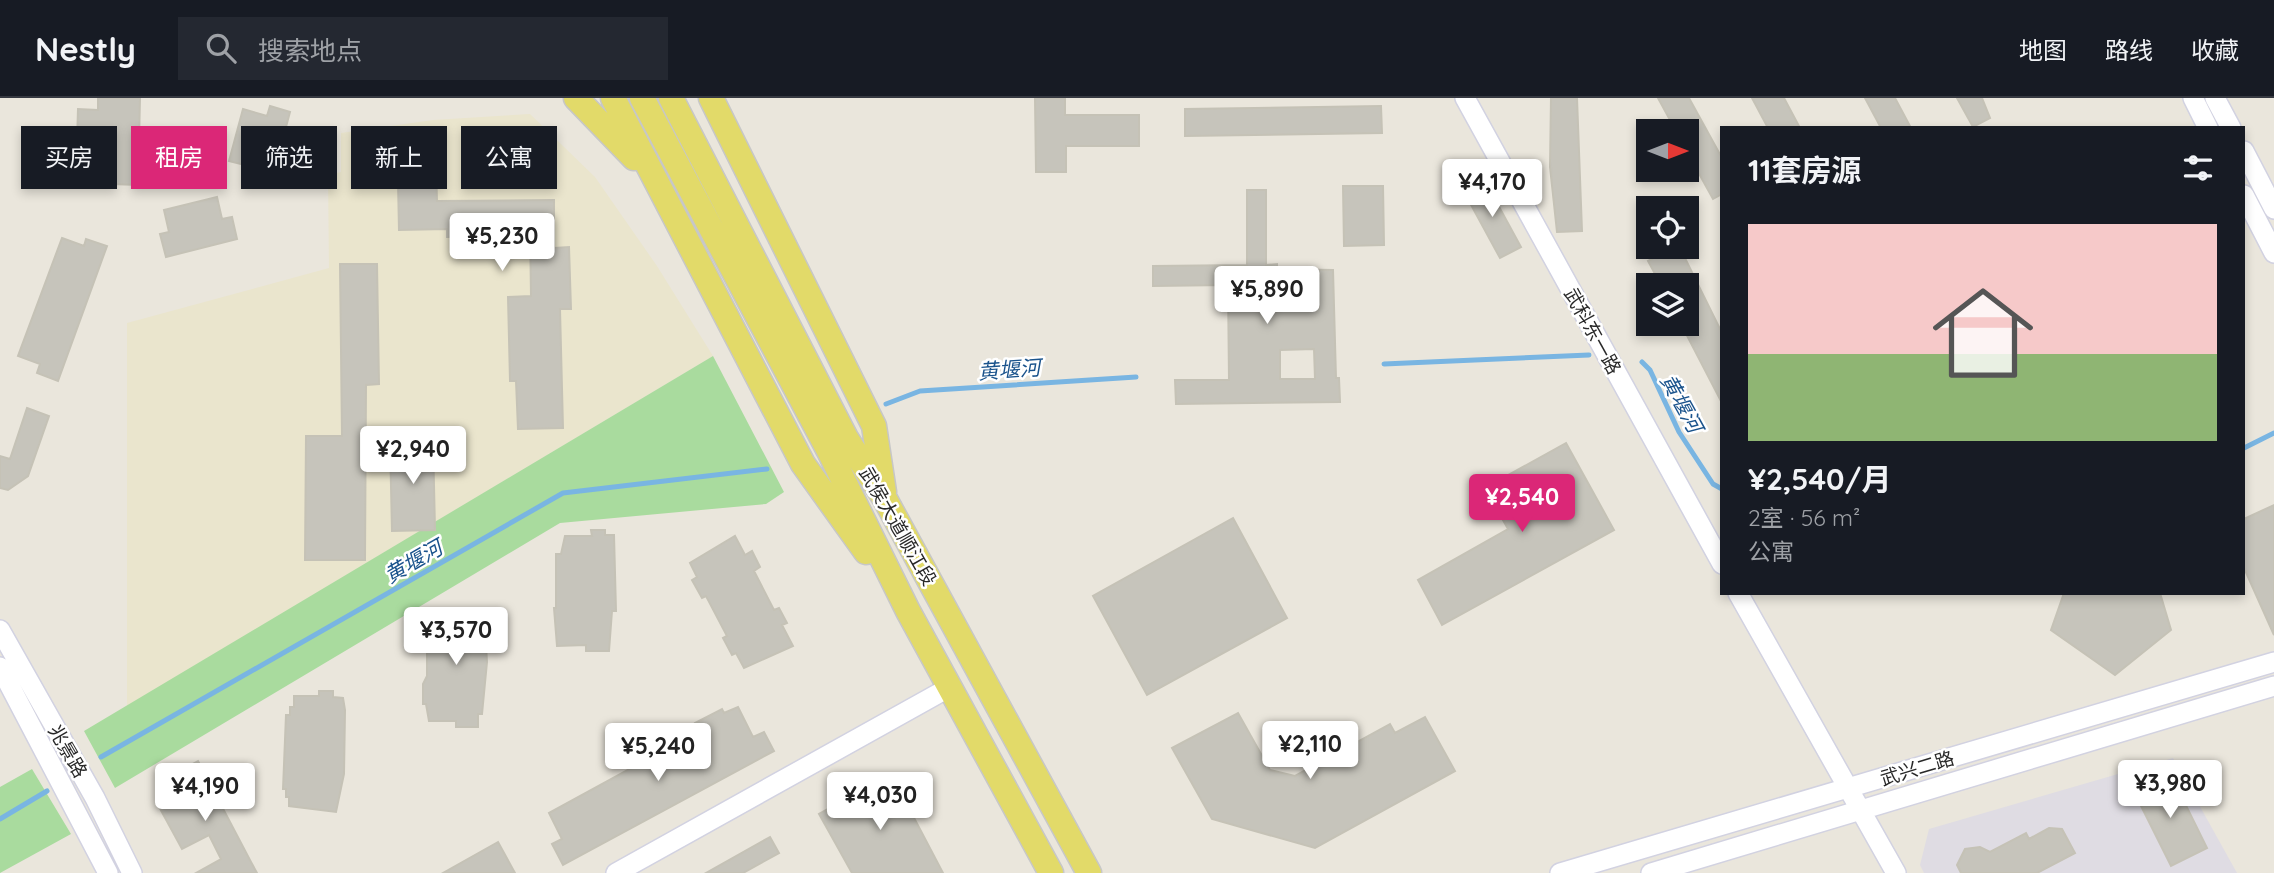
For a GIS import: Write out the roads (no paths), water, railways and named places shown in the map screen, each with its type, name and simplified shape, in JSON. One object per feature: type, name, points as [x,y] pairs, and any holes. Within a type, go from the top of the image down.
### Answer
[{"type":"main road","points":[[576,98],[653,177]]},
{"type":"main road","points":[[613,98],[803,464],[908,611]]},
{"type":"main road","name":"武侯大道顺江段","points":[[642,98],[830,453],[908,611],[1051,873]]},
{"type":"main road","name":"武侯大道顺江段","points":[[671,98],[846,438],[885,499],[1089,873]]},
{"type":"main road","points":[[711,98],[874,426],[885,499]]},
{"type":"street","name":"武科东一路","points":[[1465,98],[1720,560]]},
{"type":"street","points":[[2193,98],[2207,126]]},
{"type":"street","points":[[2216,98],[2230,126]]},
{"type":"street","points":[[2245,153],[2274,209]]},
{"type":"street","points":[[2245,197],[2274,253]]},
{"type":"street","points":[[1739,595],[1846,789],[1861,809],[1896,873]]},
{"type":"street","name":"兆景路","points":[[0,630],[95,798],[132,873]]},
{"type":"street","name":"武兴二路","points":[[1560,873],[2274,662]]},
{"type":"street","name":"兆景路","points":[[0,667],[108,873]]},
{"type":"street","points":[[1651,873],[2274,686]]},
{"type":"street","points":[[616,873],[950,687]]},
{"type":"waterway","name":"黄堰河","points":[[1384,364],[1589,355]]},
{"type":"waterway","name":"黄堰河","points":[[1642,362],[1650,370],[1679,432],[1713,484],[1720,488]]},
{"type":"waterway","name":"黄堰河","points":[[886,404],[920,391],[1136,377]]},
{"type":"waterway","name":"黄堰河","points":[[2245,448],[2274,433]]},
{"type":"waterway","name":"黄堰河","points":[[101,757],[563,493],[767,469]]},
{"type":"waterway","name":"黄堰河","points":[[0,819],[47,791]]}]
